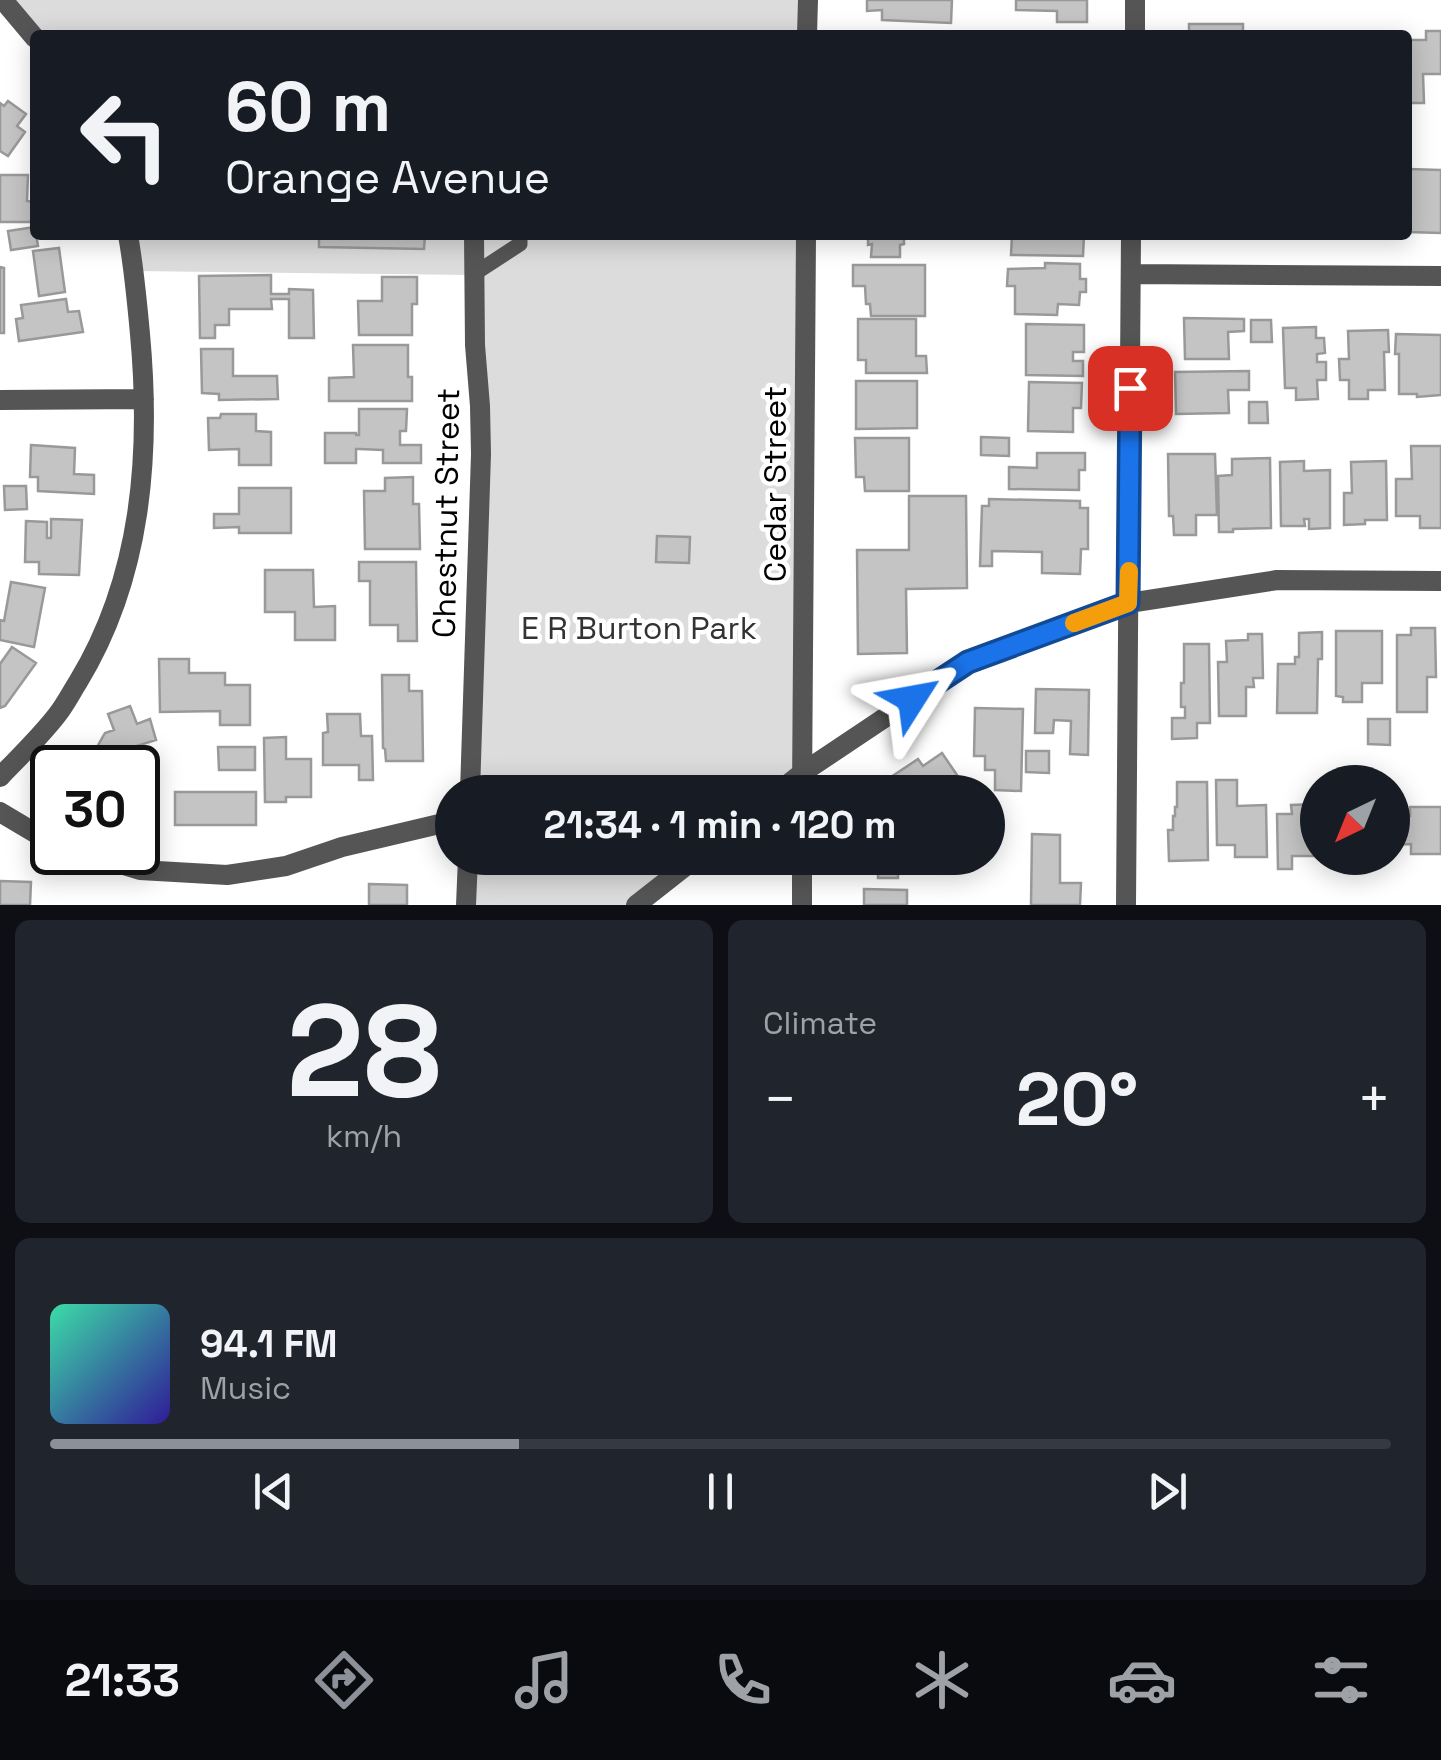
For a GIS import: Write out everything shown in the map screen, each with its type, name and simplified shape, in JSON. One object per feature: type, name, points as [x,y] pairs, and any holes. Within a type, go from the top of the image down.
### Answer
[{"type":"street","points":[[4,0],[30,30]]},
{"type":"street","points":[[808,0],[808,30]]},
{"type":"street","points":[[1135,0],[1135,30]]},
{"type":"street","points":[[0,26],[30,30]]},
{"type":"street","points":[[0,777],[58,714],[98,644],[116,602],[133,540],[141,494],[144,399],[138,305],[129,240]]},
{"type":"street","name":"Chestnut Street","points":[[471,775],[481,454],[474,240]]},
{"type":"street","name":"Cedar Street","points":[[802,775],[806,240]]},
{"type":"street","points":[[1126,905],[1131,240]]},
{"type":"street","points":[[1130,274],[1441,276]]},
{"type":"street","points":[[0,400],[144,399]]},
{"type":"street","points":[[813,775],[968,662],[1128,603],[1277,580],[1441,581]]},
{"type":"street","points":[[0,812],[30,829]]},
{"type":"street","points":[[160,871],[227,875],[286,866],[342,846],[435,825]]},
{"type":"street","points":[[466,905],[467,875]]},
{"type":"street","points":[[636,905],[674,875]]},
{"type":"street","points":[[802,875],[802,905]]},
{"type":"lane","points":[[474,274],[520,244],[520,240]]},
{"type":"green space","points":[[3,0],[808,0],[807,30],[30,30]]},
{"type":"green space","name":"E R Burton Park","points":[[129,240],[806,240],[799,775],[470,775],[474,275],[134,271]]},
{"type":"green space","points":[[467,875],[674,875],[636,905],[466,905]]},
{"type":"building","points":[[867,0],[952,0],[951,23],[882,20],[882,10],[867,11]]},
{"type":"building","points":[[1016,0],[1087,0],[1087,22],[1057,22],[1057,11],[1016,10]]},
{"type":"building","points":[[1189,24],[1243,24],[1243,30],[1189,30]]},
{"type":"building","points":[[1426,31],[1441,31],[1441,74],[1423,74],[1424,103],[1412,103],[1412,40],[1426,40]]},
{"type":"building","points":[[8,101],[26,114],[17,126],[25,132],[8,156],[0,151],[0,103],[4,106]]},
{"type":"building","points":[[1412,169],[1441,170],[1441,233],[1412,232]]},
{"type":"building","points":[[0,175],[28,175],[30,222],[0,222]]},
{"type":"building","points":[[30,228],[30,240],[37,240],[38,246],[11,250],[8,231]]},
{"type":"building","points":[[319,240],[425,240],[424,249],[319,247]]},
{"type":"building","points":[[868,240],[904,240],[900,257],[871,257],[872,244],[868,245]]},
{"type":"building","points":[[1012,240],[1084,240],[1083,256],[1011,255]]},
{"type":"building","points":[[59,248],[65,292],[39,296],[33,251]]},
{"type":"building","points":[[1045,263],[1080,264],[1080,279],[1086,279],[1086,292],[1080,292],[1079,305],[1058,304],[1057,315],[1015,314],[1015,286],[1007,286],[1008,269],[1045,268]]},
{"type":"building","points":[[853,265],[925,265],[925,316],[871,316],[865,286],[853,286]]},
{"type":"building","points":[[0,267],[4,268],[4,333],[0,333]]},
{"type":"building","points":[[271,275],[271,294],[289,294],[289,289],[313,290],[314,338],[289,338],[289,299],[271,299],[272,309],[229,309],[229,325],[215,325],[215,338],[200,338],[199,276]]},
{"type":"building","points":[[382,277],[417,277],[412,335],[359,335],[358,301],[382,301]]},
{"type":"building","points":[[66,299],[68,312],[79,311],[83,332],[19,341],[16,319],[23,318],[21,305]]},
{"type":"building","points":[[1184,318],[1244,319],[1244,331],[1228,332],[1229,359],[1185,359]]},
{"type":"building","points":[[858,319],[916,319],[916,356],[926,356],[927,373],[866,373],[866,360],[858,360]]},
{"type":"building","points":[[1251,320],[1271,320],[1272,342],[1251,342]]},
{"type":"building","points":[[1026,324],[1084,325],[1084,352],[1073,352],[1073,361],[1083,361],[1083,376],[1026,375]]},
{"type":"building","points":[[1316,327],[1316,338],[1324,338],[1325,353],[1317,354],[1317,362],[1326,362],[1326,380],[1317,380],[1318,399],[1296,400],[1296,388],[1285,388],[1283,328]]},
{"type":"building","points":[[1388,330],[1385,390],[1368,390],[1368,399],[1349,399],[1349,380],[1340,380],[1339,359],[1349,359],[1348,331]]},
{"type":"building","points":[[1396,334],[1441,335],[1441,395],[1399,394]]},
{"type":"building","points":[[353,345],[408,345],[412,401],[329,401],[329,378],[354,377]]},
{"type":"building","points":[[201,349],[233,349],[233,376],[277,376],[278,399],[219,400],[219,394],[202,393]]},
{"type":"building","points":[[1249,371],[1249,390],[1228,390],[1229,413],[1176,414],[1175,372]]},
{"type":"building","points":[[856,381],[917,381],[917,428],[856,429]]},
{"type":"building","points":[[1029,382],[1082,383],[1081,408],[1073,408],[1073,432],[1028,431]]},
{"type":"building","points":[[1249,402],[1267,402],[1268,423],[1249,423]]},
{"type":"building","points":[[359,409],[407,409],[406,431],[400,431],[400,445],[421,445],[421,463],[383,463],[383,450],[356,449],[356,463],[325,463],[325,433],[359,435]]},
{"type":"building","points":[[221,414],[256,414],[256,431],[271,432],[271,465],[239,465],[239,449],[209,450],[208,418],[220,418]]},
{"type":"building","points":[[981,437],[1009,438],[1009,456],[981,455]]},
{"type":"building","points":[[855,438],[909,438],[909,491],[865,491],[864,477],[856,477]]},
{"type":"building","points":[[31,445],[75,448],[74,474],[94,475],[94,494],[38,491],[38,477],[30,477]]},
{"type":"building","points":[[1411,446],[1441,446],[1441,528],[1420,528],[1420,516],[1396,516],[1396,479],[1412,479]]},
{"type":"building","points":[[1037,453],[1085,453],[1085,470],[1079,470],[1079,490],[1009,489],[1009,467],[1037,468]]},
{"type":"building","points":[[1168,454],[1215,454],[1217,515],[1196,515],[1196,535],[1174,535],[1173,516],[1169,516]]},
{"type":"building","points":[[1270,458],[1271,528],[1219,532],[1218,476],[1232,475],[1232,459]]},
{"type":"building","points":[[1304,461],[1304,471],[1330,470],[1330,528],[1309,529],[1309,519],[1304,519],[1305,526],[1281,526],[1280,462]]},
{"type":"building","points":[[1386,461],[1387,520],[1344,525],[1344,493],[1352,493],[1351,462]]},
{"type":"building","points":[[413,477],[413,504],[419,504],[420,549],[365,549],[364,491],[385,491],[385,478]]},
{"type":"building","points":[[4,486],[26,486],[27,509],[5,510]]},
{"type":"building","points":[[239,488],[291,488],[291,533],[239,533],[239,527],[214,528],[214,514],[239,514]]},
{"type":"building","points":[[909,496],[966,496],[967,588],[906,589],[907,653],[858,654],[857,550],[909,550]]},
{"type":"building","points":[[989,499],[1080,501],[1080,508],[1088,508],[1088,549],[1081,549],[1080,574],[1042,573],[1042,552],[992,551],[992,566],[980,566],[982,506],[989,506]]},
{"type":"building","points":[[51,519],[82,520],[79,575],[39,574],[39,562],[25,562],[26,521],[47,522],[47,538],[51,538]]},
{"type":"building","points":[[657,536],[690,537],[689,563],[656,562]]},
{"type":"building","points":[[359,562],[416,562],[417,641],[398,641],[398,625],[370,625],[370,581],[359,581]]},
{"type":"building","points":[[265,570],[313,570],[314,607],[335,606],[335,640],[295,640],[295,612],[265,612]]},
{"type":"building","points":[[11,582],[45,588],[34,647],[0,640],[0,620],[4,621]]},
{"type":"building","points":[[1411,628],[1435,628],[1436,677],[1427,677],[1427,712],[1397,712],[1397,635],[1411,635]]},
{"type":"building","points":[[1336,631],[1382,631],[1382,683],[1362,683],[1362,702],[1343,702],[1343,697],[1336,696]]},
{"type":"building","points":[[1322,632],[1317,713],[1277,713],[1278,664],[1295,664],[1295,657],[1299,657],[1299,633]]},
{"type":"building","points":[[1248,634],[1262,634],[1263,678],[1253,678],[1254,687],[1246,687],[1246,716],[1219,716],[1218,662],[1227,662],[1226,641],[1248,640]]},
{"type":"building","points":[[1184,644],[1209,644],[1210,723],[1197,723],[1197,738],[1172,739],[1172,718],[1185,718],[1185,707],[1181,707]]},
{"type":"building","points":[[12,647],[36,663],[0,708],[0,664]]},
{"type":"building","points":[[159,659],[189,659],[189,673],[225,673],[225,685],[250,685],[250,725],[220,725],[220,711],[160,712]]},
{"type":"building","points":[[382,675],[409,675],[409,691],[422,691],[423,761],[386,761]]},
{"type":"building","points":[[1036,689],[1089,690],[1088,755],[1070,754],[1071,721],[1054,720],[1053,733],[1035,733]]},
{"type":"building","points":[[130,706],[137,724],[150,719],[156,740],[140,745],[98,745],[105,733],[114,730],[108,714]]},
{"type":"building","points":[[975,708],[1023,709],[1021,791],[1005,790],[1005,775],[985,770],[985,756],[974,756]]},
{"type":"building","points":[[327,714],[360,714],[361,736],[372,736],[373,780],[359,780],[359,765],[323,765]]},
{"type":"building","points":[[1368,719],[1390,719],[1390,745],[1368,744]]},
{"type":"building","points":[[286,737],[286,759],[311,759],[311,797],[265,802],[264,738]]},
{"type":"building","points":[[218,747],[255,747],[255,770],[219,770]]},
{"type":"building","points":[[1026,751],[1049,751],[1049,773],[1026,772]]},
{"type":"building","points":[[942,753],[957,775],[894,775],[918,759],[923,766]]},
{"type":"building","points":[[1216,780],[1237,780],[1237,806],[1266,805],[1267,857],[1235,857],[1235,845],[1217,845]]},
{"type":"building","points":[[1177,782],[1207,782],[1208,860],[1169,861],[1168,830],[1173,830]]},
{"type":"building","points":[[175,792],[256,792],[256,825],[175,825]]},
{"type":"building","points":[[1291,805],[1300,805],[1300,856],[1292,856],[1292,869],[1278,869],[1277,814],[1292,814]]},
{"type":"building","points":[[1410,807],[1441,807],[1441,854],[1411,854]]},
{"type":"building","points":[[1032,834],[1060,835],[1060,883],[1081,883],[1080,905],[1031,905]]},
{"type":"building","points":[[0,881],[31,882],[30,905],[0,905]]},
{"type":"building","points":[[369,884],[407,885],[407,905],[369,905]]},
{"type":"building","points":[[864,889],[907,890],[907,905],[864,905]]},
{"type":"slow traffic","points":[[1074,623],[1128,603],[1129,571]]},
{"type":"route","points":[[912,699],[968,662],[1128,603],[1130,388]]}]
